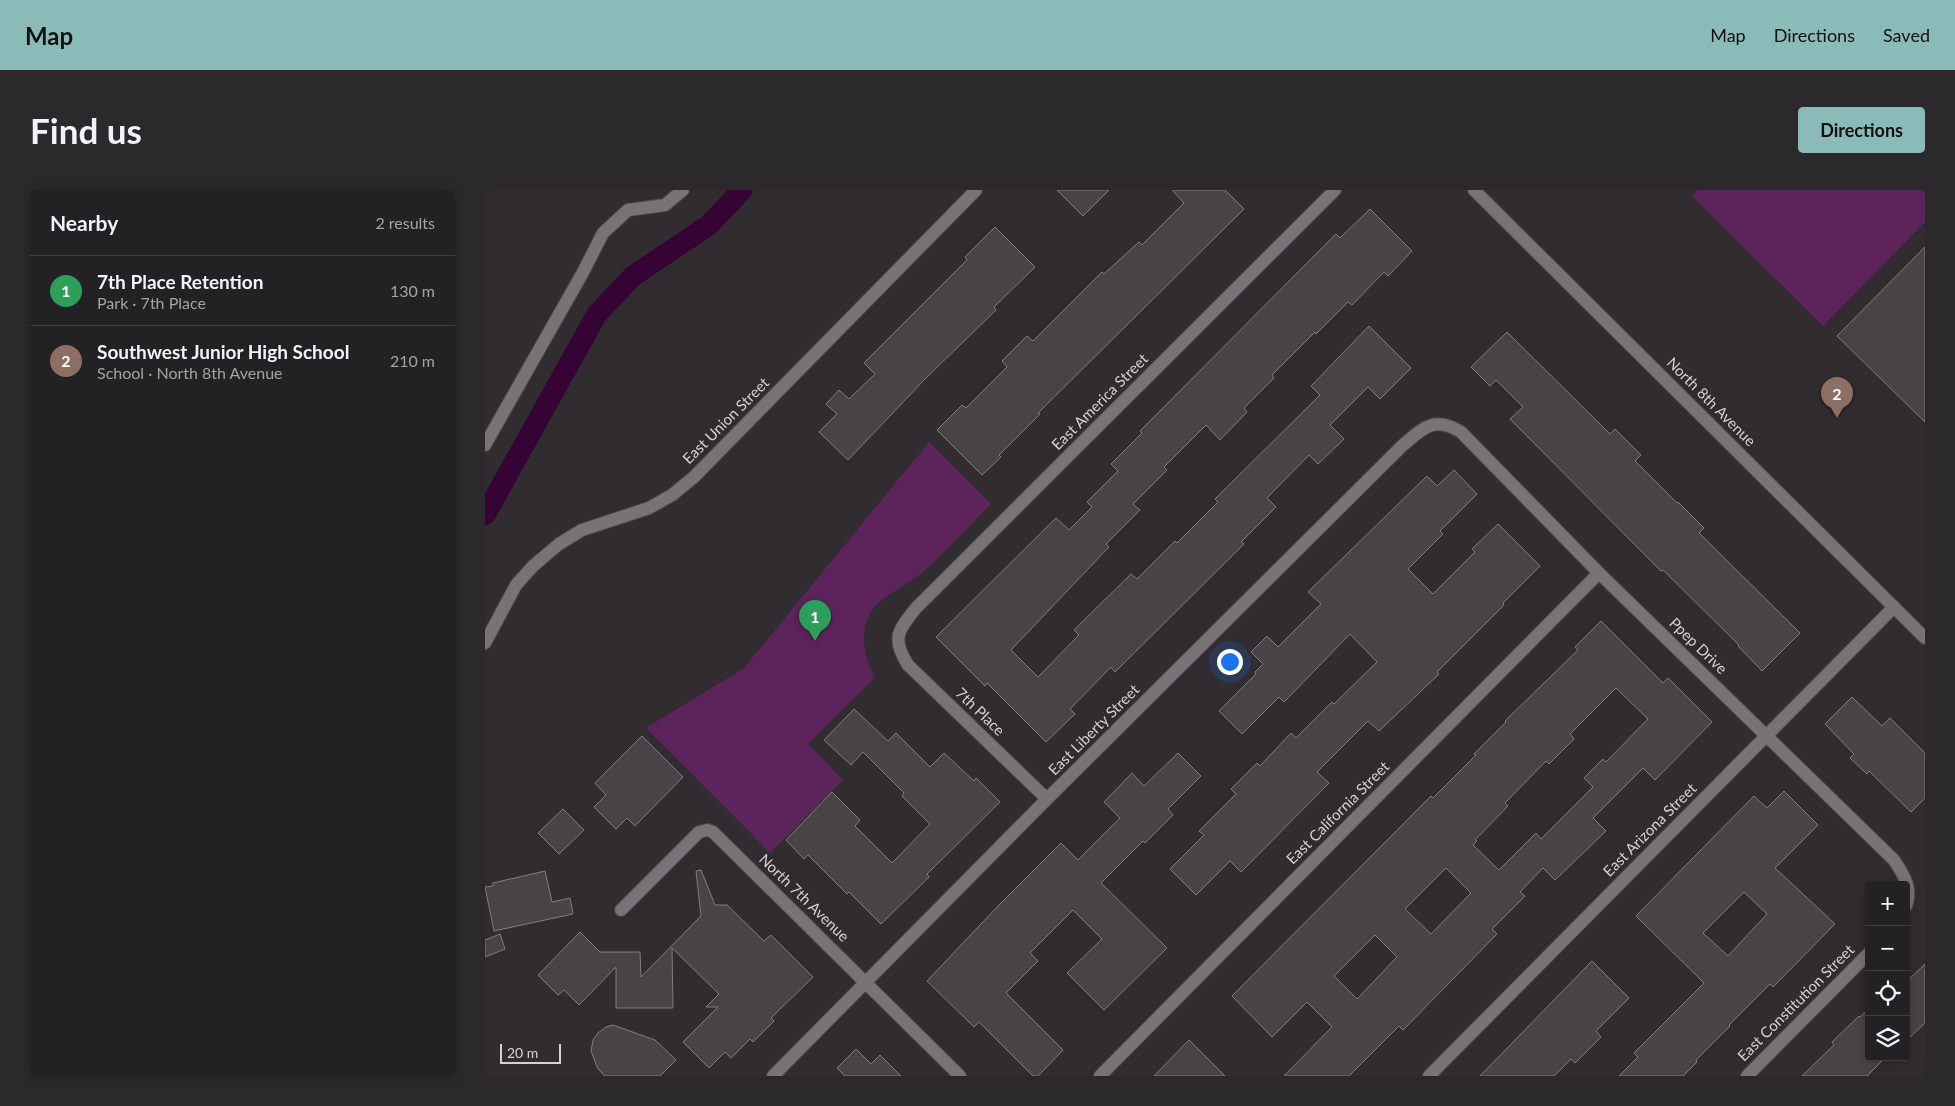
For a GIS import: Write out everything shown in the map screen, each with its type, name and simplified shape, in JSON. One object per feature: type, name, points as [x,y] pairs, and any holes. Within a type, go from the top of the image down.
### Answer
[{"type":"street","points":[[485,445],[582,274],[603,233],[627,210],[665,204],[683,190]]},
{"type":"street","name":"East Union Street","points":[[485,642],[516,585],[533,566],[559,544],[582,530],[649,508],[672,495],[694,477],[976,190]]},
{"type":"street","name":"East America Street","points":[[897,642],[898,633],[916,608],[1335,190]]},
{"type":"street","name":"North 8th Avenue","points":[[1474,190],[1925,638]]},
{"type":"street","name":"Ppep Drive","points":[[1448,424],[1461,432],[1599,573],[1894,860],[1907,881]]},
{"type":"street","name":"East Liberty Street","points":[[773,1076],[1047,799],[1402,446],[1425,426],[1448,424]]},
{"type":"street","name":"East California Street","points":[[1101,1076],[1599,573]]},
{"type":"street","name":"East Arizona Street","points":[[1429,1076],[1894,607]]},
{"type":"street","name":"7th Place","points":[[897,642],[908,665],[1047,799]]},
{"type":"street","name":"North 7th Avenue","points":[[621,910],[699,832],[707,830],[713,832],[867,982],[960,1076]]},
{"type":"street","name":"East Constitution Street","points":[[1747,1076],[1865,957]]},
{"type":"shaded area","points":[[1698,190],[1925,190],[1925,222],[1823,326],[1692,196]]},
{"type":"shaded area","points":[[929,442],[991,504],[923,572],[882,600],[868,617],[864,637],[865,647],[875,678],[808,744],[843,780],[770,853],[646,728],[744,668]]},
{"type":"building","points":[[1057,190],[1109,190],[1083,216]]},
{"type":"building","points":[[1172,190],[1225,190],[1244,209],[1038,413],[1040,414],[982,475],[937,430],[962,405],[966,408],[1007,367],[1002,361],[1027,336],[1033,341],[1102,272],[1104,274],[1139,242],[1142,245],[1184,203]]},
{"type":"building","points":[[1370,209],[1412,251],[1388,276],[1384,272],[1352,305],[1348,302],[1316,334],[1315,332],[1272,375],[1274,378],[1244,408],[1247,412],[1220,440],[1206,425],[1164,467],[1167,470],[1133,504],[1140,510],[1106,544],[1109,547],[1011,650],[1038,677],[1079,635],[1074,630],[1131,574],[1137,579],[1175,541],[1177,543],[1218,502],[1215,499],[1320,395],[1311,386],[1369,326],[1411,368],[1380,399],[1368,387],[1330,425],[1344,439],[1318,464],[1309,455],[1267,498],[1276,507],[1241,542],[1244,544],[1115,672],[1111,667],[1070,709],[1075,714],[1046,742],[987,683],[985,686],[936,637],[1056,518],[1069,530],[1092,507],[1087,502],[1118,471],[1111,464],[1142,433],[1140,431],[1336,234],[1340,238]]},
{"type":"building","points":[[995,227],[1035,267],[994,307],[996,310],[926,378],[848,460],[819,432],[837,414],[826,404],[839,390],[849,399],[875,374],[864,363],[967,260],[965,257]]},
{"type":"building","points":[[1925,247],[1925,422],[1837,336]]},
{"type":"building","points":[[1507,332],[1610,434],[1615,429],[1641,455],[1635,461],[1704,528],[1699,533],[1800,633],[1762,671],[1739,645],[1663,570],[1661,571],[1510,419],[1523,407],[1496,380],[1490,386],[1471,367]]},
{"type":"building","points":[[1454,470],[1477,494],[1440,531],[1443,534],[1408,569],[1433,594],[1475,552],[1472,549],[1498,524],[1540,566],[1437,672],[1439,674],[1379,731],[1368,721],[1317,772],[1329,783],[1241,872],[1230,861],[1196,895],[1170,869],[1204,835],[1199,831],[1236,794],[1231,789],[1257,763],[1260,766],[1291,733],[1296,738],[1332,702],[1334,704],[1377,662],[1350,634],[1284,702],[1279,697],[1242,734],[1219,711],[1256,674],[1255,672],[1263,664],[1251,652],[1267,636],[1278,647],[1321,604],[1308,592],[1427,476],[1437,486]]},
{"type":"building","points":[[1601,621],[1663,683],[1668,678],[1712,722],[1655,780],[1643,768],[1593,818],[1606,831],[1555,880],[1543,868],[1520,892],[1525,896],[1492,929],[1497,934],[1403,1030],[1399,1026],[1349,1076],[1284,1076],[1332,1027],[1307,1002],[1272,1037],[1232,996],[1431,796],[1433,798],[1476,755],[1474,754],[1505,721],[1578,650],[1575,647]],"holes":[[[1616,688],[1648,719],[1606,762],[1603,759],[1584,778],[1593,787],[1541,839],[1536,833],[1499,870],[1473,845],[1477,841],[1475,840],[1508,806],[1505,803],[1546,761],[1549,764],[1574,739],[1570,734]],[[1446,868],[1471,893],[1431,934],[1405,909]],[[1375,935],[1397,957],[1357,999],[1334,976]]]},
{"type":"building","points":[[1852,697],[1882,726],[1890,718],[1925,753],[1925,798],[1911,812],[1869,771],[1867,774],[1850,758],[1854,754],[1825,724]]},
{"type":"building","points":[[854,709],[888,741],[896,733],[930,767],[944,753],[974,781],[976,778],[1000,802],[927,874],[929,877],[881,924],[849,892],[847,894],[808,855],[804,859],[786,840],[832,792],[860,820],[855,826],[892,863],[930,824],[902,796],[904,793],[863,752],[851,765],[824,740]]},
{"type":"building","points":[[642,736],[683,777],[635,826],[627,818],[616,829],[594,807],[606,795],[595,783]]},
{"type":"building","points":[[1178,753],[1201,776],[1168,809],[1173,815],[1145,843],[1143,841],[1101,883],[1167,948],[1104,1010],[1067,973],[1102,939],[1073,910],[1030,953],[1038,961],[1006,993],[1063,1050],[1038,1076],[1033,1076],[979,1022],[974,1027],[927,981],[1061,843],[1078,860],[1120,818],[1104,802],[1132,773],[1144,786]]},
{"type":"building","points":[[1784,791],[1818,825],[1775,868],[1835,924],[1773,987],[1770,984],[1729,1025],[1683,1076],[1619,1076],[1638,1057],[1634,1053],[1704,983],[1636,916],[1754,796],[1767,808]],"holes":[[[1744,892],[1767,914],[1728,956],[1703,933]]]},
{"type":"building","points":[[563,809],[584,830],[559,854],[538,833]]},
{"type":"building","points":[[701,870],[715,905],[727,905],[764,941],[771,935],[813,977],[771,1018],[774,1021],[753,1042],[750,1039],[731,1058],[725,1052],[709,1068],[683,1042],[718,1007],[706,1007],[719,994],[672,948],[673,1008],[616,1008],[616,967],[579,1005],[564,990],[558,995],[538,975],[580,932],[600,952],[640,952],[641,977],[701,916],[696,871]]},
{"type":"building","points":[[545,871],[552,902],[570,898],[573,914],[494,931],[485,887],[493,886],[493,883]]},
{"type":"building","points":[[500,934],[505,949],[485,957],[485,940]]},
{"type":"building","points":[[1592,961],[1629,998],[1596,1031],[1601,1037],[1575,1063],[1571,1059],[1554,1076],[1480,1076]]},
{"type":"building","points":[[1925,964],[1925,1023],[1910,1037],[1910,1016],[1910,978]]},
{"type":"building","points":[[1865,1013],[1865,1061],[1882,1061],[1867,1076],[1802,1076],[1834,1045],[1832,1042]]},
{"type":"building","points":[[613,1025],[655,1040],[676,1060],[660,1076],[605,1076],[598,1069],[591,1051],[593,1040],[598,1033],[606,1027]]},
{"type":"building","points":[[1189,1040],[1225,1076],[1154,1076]]},
{"type":"building","points":[[856,1049],[871,1064],[880,1055],[901,1076],[845,1076],[837,1068]]},
{"type":"waterway","points":[[485,515],[597,314],[633,276],[709,225],[742,190]]},
{"type":"place","name":"Southwest Junior High School","points":[[1837,418]]},
{"type":"place","name":"7th Place Retention","points":[[815,641]]}]
